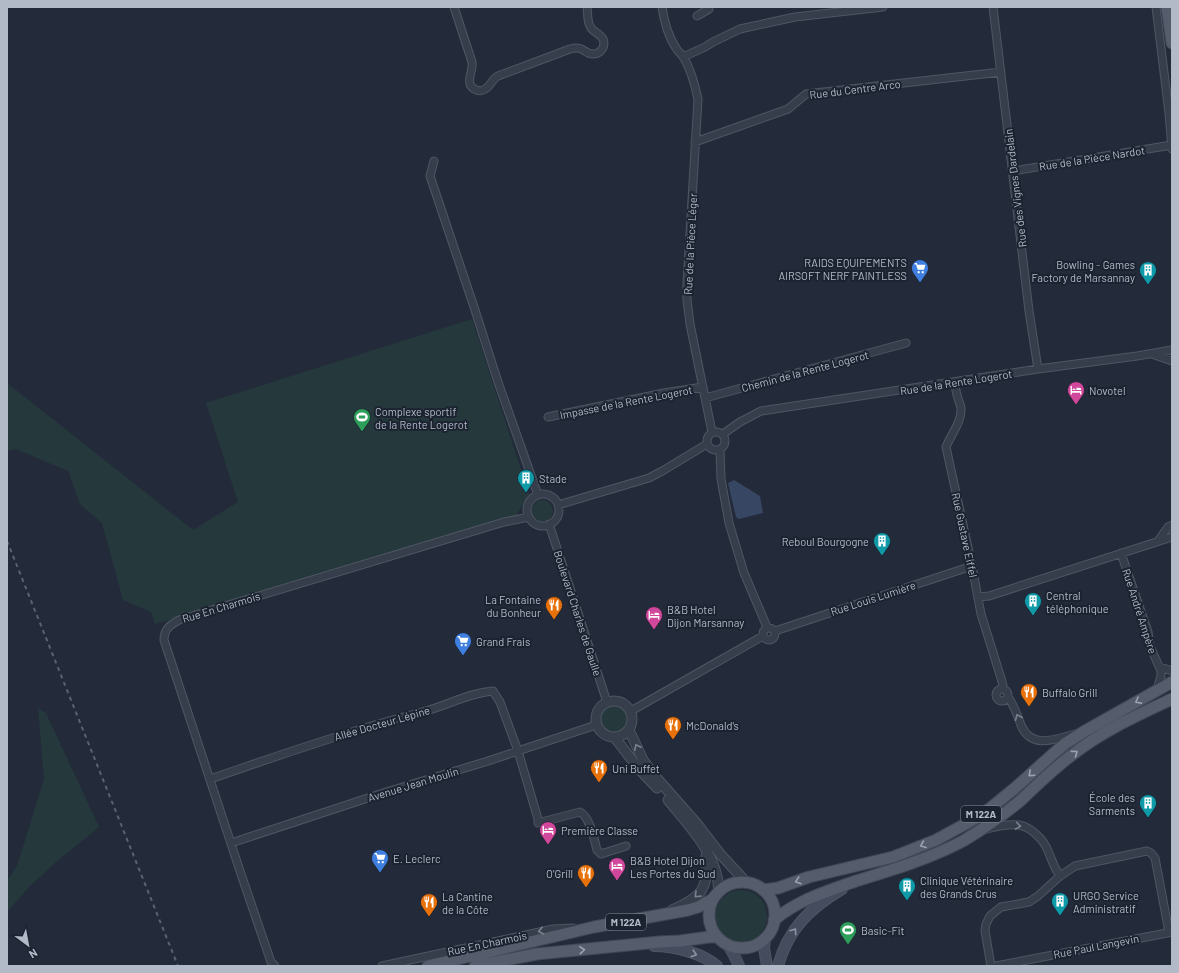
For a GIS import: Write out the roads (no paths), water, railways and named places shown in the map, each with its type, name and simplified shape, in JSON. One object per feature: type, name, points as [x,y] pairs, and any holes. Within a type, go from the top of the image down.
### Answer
[{"type":"main road","points":[[1168,7],[1172,43]]},
{"type":"main road","name":"M 122A","points":[[763,890],[778,888],[803,879],[886,859],[936,840],[988,810],[1053,754],[1085,731],[1172,682]]},
{"type":"main road","name":"M 122A","points":[[774,920],[787,910],[819,894],[925,858],[963,841],[1000,816],[1073,754],[1111,729],[1172,699]]},
{"type":"main road","points":[[736,882],[746,882],[763,890],[773,903],[775,911],[771,930],[765,938],[757,944],[747,948],[737,948],[728,945],[717,937],[712,930],[709,914],[710,906],[716,895],[727,886],[736,882]]},
{"type":"main road","points":[[778,966],[787,940],[802,919],[818,904],[855,882]]},
{"type":"main road","name":"M 122A","points":[[428,966],[594,927],[688,910],[698,907],[716,895]]},
{"type":"main road","name":"M 122A","points":[[475,966],[530,955],[717,937]]},
{"type":"main road","points":[[765,938],[764,948],[767,966]]},
{"type":"main road","points":[[728,945],[739,966]]},
{"type":"main road","points":[[628,946],[666,947],[681,950],[706,958],[717,966]]},
{"type":"street","points":[[454,7],[472,62],[472,70],[469,79],[470,84],[475,90],[479,91],[487,88],[492,80],[498,76],[570,49],[578,48],[589,54],[600,52],[603,48],[604,40],[601,35],[594,31],[590,26],[587,7]]},
{"type":"street","name":"Rue de la Pièce Léger","points":[[662,7],[667,29],[677,50],[683,57],[694,83],[698,99],[687,284],[690,324],[712,432]]},
{"type":"street","points":[[683,57],[740,29],[795,17],[883,7]]},
{"type":"street","name":"Rue des Vignes Dardelain","points":[[993,7],[1029,311],[1038,369]]},
{"type":"street","points":[[1156,7],[1170,113],[1172,149]]},
{"type":"street","points":[[697,16],[710,8]]},
{"type":"street","name":"Rue du Centre Arco","points":[[695,142],[788,109],[806,94],[1001,72]]},
{"type":"street","name":"Rue de la Pièce Nardot","points":[[1013,171],[1172,145]]},
{"type":"street","points":[[434,161],[430,176],[498,382],[538,495]]},
{"type":"street","name":"Chemin de la Rente Logerot","points":[[705,398],[906,344]]},
{"type":"street","name":"Rue de la Rente Logerot","points":[[722,434],[761,411],[1172,350]]},
{"type":"street","name":"Rue de la Rente Logerot","points":[[1151,354],[1172,361]]},
{"type":"street","name":"Rue Gustave Eiffel","points":[[955,382],[957,395],[961,406],[960,415],[946,447],[972,566],[980,614],[1003,685],[997,692],[997,698],[1002,701],[1008,696],[1022,728],[1027,735],[1033,739],[1042,741],[1054,740],[1085,731]]},
{"type":"street","name":"Impasse de la Rente Logerot","points":[[548,417],[664,393],[703,388]]},
{"type":"street","points":[[720,449],[711,449],[707,444],[706,439],[712,432],[717,431],[724,436],[725,442],[720,449],[721,479],[729,523],[744,573],[767,627]]},
{"type":"street","points":[[558,505],[648,478],[707,444]]},
{"type":"street","points":[[538,495],[548,495],[553,497],[558,505],[558,515],[556,519],[548,524],[536,524],[528,517],[528,504],[538,495]]},
{"type":"street","name":"Rue En Charmois","points":[[275,966],[271,962],[231,843],[164,640],[164,634],[171,624],[179,620],[504,522],[528,517]]},
{"type":"street","name":"Boulevard Charles de Gaulle","points":[[548,524],[607,702]]},
{"type":"street","points":[[1158,541],[1168,527],[1172,525]]},
{"type":"street","points":[[978,597],[989,596],[1172,537]]},
{"type":"street","name":"Rue André Ampère","points":[[1121,553],[1148,632],[1154,658],[1160,667],[1161,676],[1157,690]]},
{"type":"street","name":"Rue Louis Lumière","points":[[775,630],[972,566]]},
{"type":"street","points":[[763,636],[765,639],[769,640],[775,637],[775,630],[767,627]]},
{"type":"street","points":[[763,636],[764,630],[767,627]]},
{"type":"street","points":[[631,711],[763,636]]},
{"type":"street","points":[[1160,667],[1172,671]]},
{"type":"street","name":"Allée Docteur Lépine","points":[[210,779],[318,742],[397,718],[427,711],[484,691],[493,691],[500,702],[518,751]]},
{"type":"street","points":[[616,701],[625,704],[631,711],[633,720],[629,730],[623,736],[615,738],[607,737],[600,732],[596,725],[596,716],[599,708],[607,702],[616,701]]},
{"type":"street","name":"Avenue Jean Moulin","points":[[231,843],[596,725]]},
{"type":"street","points":[[629,730],[643,760],[654,775],[698,825],[721,855],[746,882]]},
{"type":"street","points":[[615,738],[697,835],[705,847],[717,877],[716,895]]},
{"type":"street","points":[[518,751],[538,823],[580,812],[587,818],[597,850],[600,854],[626,846]]},
{"type":"street","points":[[979,830],[1003,825],[1020,825],[1037,834],[1048,849],[1054,868],[1060,876]]},
{"type":"street","points":[[658,916],[677,908],[696,897],[705,885],[707,871],[705,847]]},
{"type":"street","points":[[991,966],[984,931],[990,916],[1001,907],[1029,902],[1060,876],[1075,866],[1147,851],[1152,853],[1155,858],[1171,932]]},
{"type":"street","name":"Rue En Charmois","points":[[382,966],[553,929],[594,927]]},
{"type":"street","name":"Rue Paul Langevin","points":[[996,966],[1171,932]]},
{"type":"water","points":[[734,480],[760,496],[763,513],[739,519],[736,517],[728,483]]},
{"type":"railway","points":[[7,541],[178,966]]},
{"type":"place","name":"RAIDS EQUIPEMENTS AIRSOFT NERF PAINTLESS","points":[[920,283]]},
{"type":"place","name":"Bowling - Games Factory de Marsannay","points":[[1148,285]]},
{"type":"place","name":"Novotel","points":[[1076,405]]},
{"type":"place","name":"Complexe sportif de la Rente Logerot","points":[[362,432]]},
{"type":"place","name":"Stade","points":[[526,493]]},
{"type":"place","name":"Reboul Bourgogne","points":[[882,556]]},
{"type":"place","name":"Central téléphonique","points":[[1033,616]]},
{"type":"place","name":"La Fontaine du Bonheur","points":[[554,620]]},
{"type":"place","name":"B&B Hotel Dijon Marsannay","points":[[654,630]]},
{"type":"place","name":"Grand Frais","points":[[463,656]]},
{"type":"place","name":"Buffalo Grill","points":[[1029,707]]},
{"type":"place","name":"McDonald's","points":[[673,740]]},
{"type":"place","name":"Uni Buffet","points":[[599,783]]},
{"type":"place","name":"École des Sarments","points":[[1148,818]]},
{"type":"place","name":"Première Classe","points":[[548,845]]},
{"type":"place","name":"E. Leclerc","points":[[380,873]]},
{"type":"place","name":"B&B Hotel Dijon Les Portes du Sud","points":[[617,881]]},
{"type":"place","name":"O'Grill","points":[[586,888]]},
{"type":"place","name":"Clinique Vétérinaire des Grands Crus","points":[[907,901]]},
{"type":"place","name":"URGO Service Administratif","points":[[1060,916]]},
{"type":"place","name":"La Cantine de la Côte","points":[[429,917]]},
{"type":"place","name":"Basic-Fit","points":[[848,945]]}]
